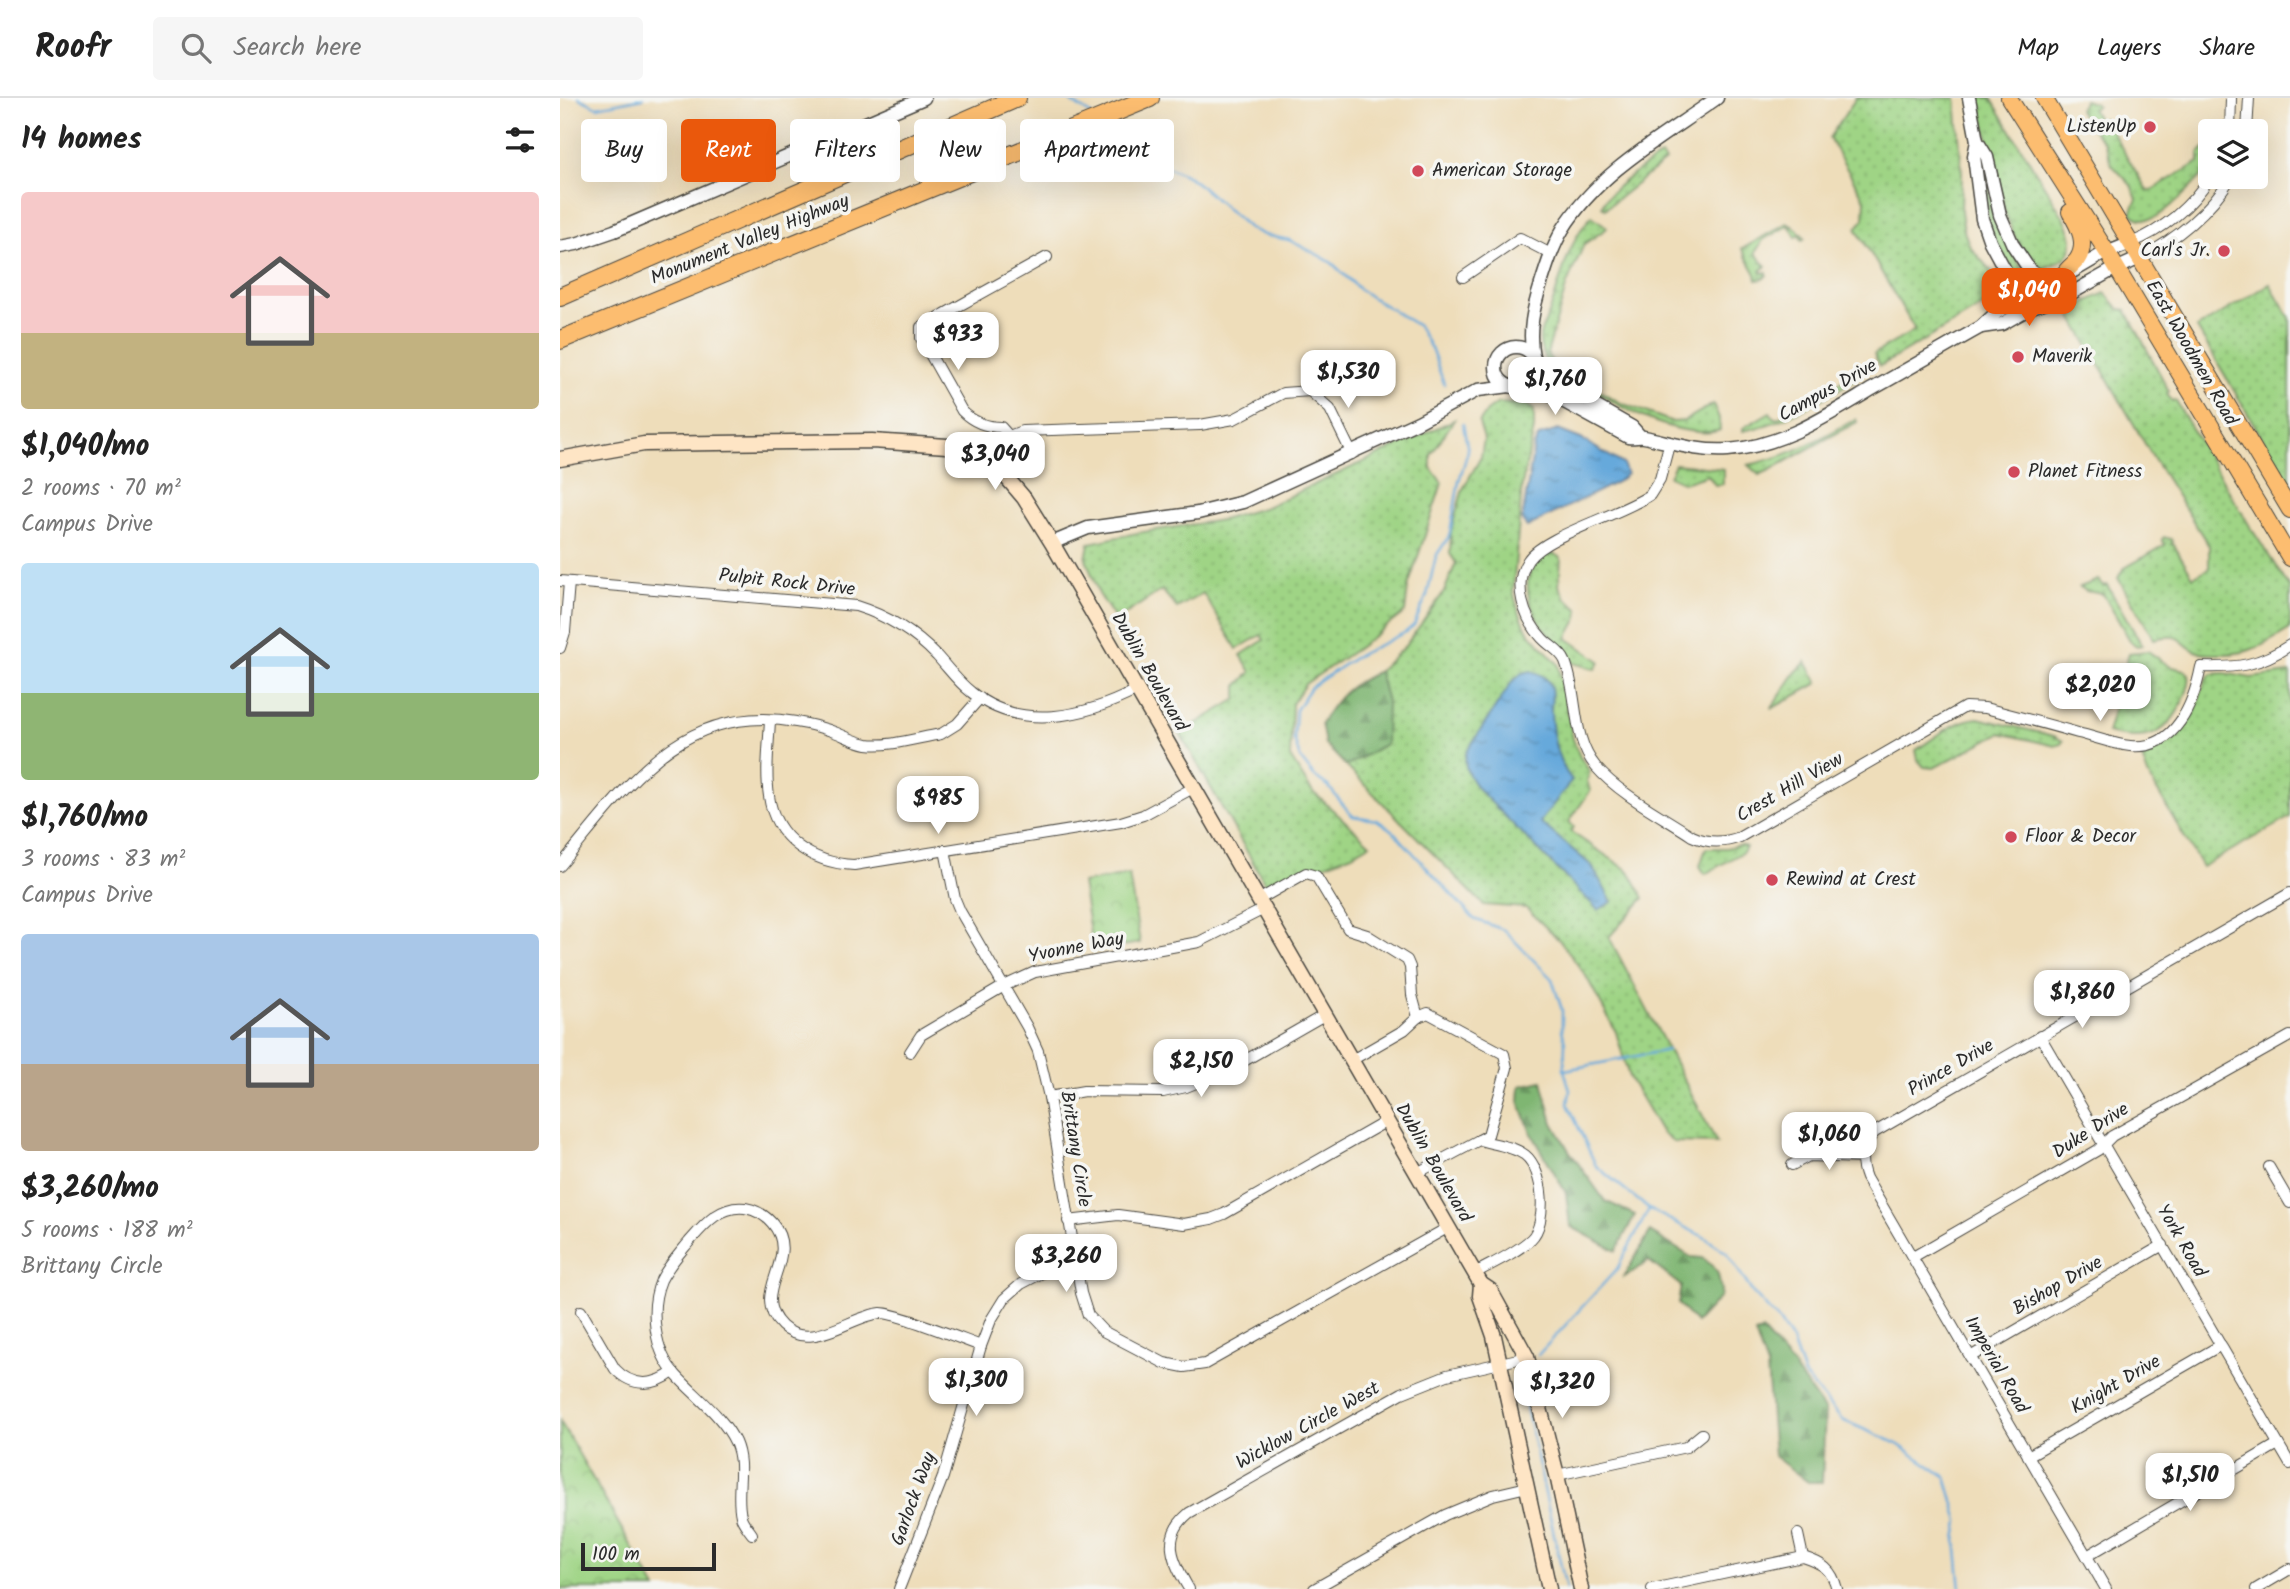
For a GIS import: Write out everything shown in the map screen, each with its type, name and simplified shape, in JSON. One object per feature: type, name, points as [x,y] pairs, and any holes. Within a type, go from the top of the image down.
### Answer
[{"type":"highway","name":"Monument Valley Highway","points":[[560,340],[1149,98]]},
{"type":"highway","name":"East Woodmen Road","points":[[2009,98],[2117,268],[2290,558]]},
{"type":"highway","name":"East Woodmen Road","points":[[2044,98],[2290,510]]},
{"type":"highway","name":"Monument Valley Highway","points":[[560,297],[1013,100]]},
{"type":"highway","points":[[2023,121],[2025,138],[2081,232],[2081,252],[2059,277]]},
{"type":"main road","name":"Dublin Boulevard","points":[[560,459],[644,444],[873,441],[947,446],[988,463],[1007,478],[1024,498],[1052,543],[1478,1279],[1490,1290],[1527,1357],[1557,1475],[1581,1589]]},
{"type":"main road","name":"Dublin Boulevard","points":[[1478,1279],[1480,1296],[1494,1336],[1549,1589]]},
{"type":"street","points":[[560,247],[614,230],[924,98]]},
{"type":"street","points":[[1478,390],[1525,385],[1534,374],[1530,326],[1551,254],[1571,218],[1607,178],[1717,98]]},
{"type":"street","points":[[1969,98],[1977,141],[1987,157],[2000,215],[2013,245],[2031,272],[2059,277]]},
{"type":"street","points":[[2230,119],[2231,98]]},
{"type":"street","points":[[2248,119],[2249,98]]},
{"type":"street","points":[[1977,141],[1974,156],[1982,219],[1990,242],[2011,281],[2011,295],[2007,306]]},
{"type":"street","name":"Campus Drive","points":[[1525,385],[1545,391],[1628,438],[1640,436],[1669,445],[1720,450],[1778,440],[1809,426],[1982,327],[2007,306],[2059,277],[2107,252],[2152,235],[2180,212],[2200,189]]},
{"type":"street","name":"Campus Drive","points":[[1982,327],[2002,324],[2037,304],[2070,294],[2164,245],[2191,223],[2222,189]]},
{"type":"street","points":[[1464,277],[1520,239],[1551,254]]},
{"type":"street","points":[[1009,436],[1001,427],[971,420],[962,411],[921,338],[921,327],[1047,257]]},
{"type":"street","points":[[1510,386],[1498,377],[1498,357],[1511,348],[1530,326]]},
{"type":"street","points":[[1511,348],[1521,348],[1534,359]]},
{"type":"street","name":"Campus Drive","points":[[1534,359],[1553,382],[1632,427],[1640,436]]},
{"type":"street","points":[[1052,543],[1088,528],[1198,513],[1243,502],[1445,409],[1478,390],[1496,367]]},
{"type":"street","points":[[988,463],[1009,436],[1022,431],[1200,425],[1234,419],[1283,393],[1310,391],[1330,410],[1352,454]]},
{"type":"street","name":"Crest Hill View","points":[[1669,445],[1660,480],[1650,495],[1539,549],[1525,566],[1521,589],[1532,625],[1564,659],[1581,739],[1592,761],[1615,784],[1701,840],[1720,842],[1740,837],[1965,707],[1985,708],[2126,745],[2151,744],[2172,731],[2183,718],[2194,694],[2201,667],[2245,666],[2268,659],[2290,645]]},
{"type":"street","points":[[560,648],[567,618],[564,581]]},
{"type":"street","name":"Pulpit Rock Drive","points":[[564,581],[856,606],[890,619],[918,638],[967,688],[1009,713],[1044,717],[1102,707],[1137,690]]},
{"type":"street","points":[[560,866],[638,773],[672,746],[696,734],[724,725],[770,720],[802,723],[858,742],[881,744],[949,731],[980,698]]},
{"type":"street","points":[[770,720],[769,799],[778,822],[803,851],[825,861],[854,865],[1121,822],[1143,815],[1193,788]]},
{"type":"street","name":"Brittany Circle","points":[[945,850],[960,911],[1033,1039],[1049,1097],[1084,1306],[1094,1323],[1103,1331],[1164,1363],[1195,1367],[1214,1360],[1449,1227]]},
{"type":"street","name":"Yvonne Way","points":[[910,1052],[921,1035],[1004,986],[1045,968],[1106,960],[1199,942],[1306,873],[1316,876],[1348,929],[1367,936],[1407,960],[1418,1017]]},
{"type":"street","name":"Prince Drive","points":[[1861,1158],[1864,1147],[1875,1132],[2290,893]]},
{"type":"street","points":[[1352,1060],[1428,1013],[1504,1054],[1507,1068],[1488,1135],[1418,1173]]},
{"type":"street","points":[[1049,1097],[1093,1090],[1163,1092],[1186,1087],[1230,1069],[1326,1014]]},
{"type":"street","name":"York Road","points":[[2040,1036],[2290,1464]]},
{"type":"street","name":"Duke Drive","points":[[1913,1257],[2098,1150],[2112,1136],[2290,1036]]},
{"type":"street","points":[[1068,1221],[1118,1216],[1173,1224],[1197,1223],[1211,1219],[1387,1121]]},
{"type":"street","points":[[1478,1279],[1530,1240],[1537,1231],[1542,1202],[1541,1182],[1532,1162],[1525,1155],[1517,1150],[1479,1140]]},
{"type":"street","points":[[1793,1166],[1809,1156],[1861,1158]]},
{"type":"street","name":"Imperial Road","points":[[1861,1158],[1866,1178],[2106,1589]]},
{"type":"street","points":[[2269,1167],[2290,1203]]},
{"type":"street","points":[[752,1534],[741,1517],[740,1466],[736,1444],[724,1425],[673,1372],[663,1354],[656,1330],[655,1306],[662,1280],[673,1261],[705,1224],[717,1215],[737,1208],[758,1212],[768,1218],[780,1236],[782,1258],[770,1285],[769,1296],[776,1317],[789,1331],[799,1335],[820,1335],[845,1323],[884,1312],[981,1346]]},
{"type":"street","name":"Bishop Drive","points":[[1970,1357],[2163,1245]]},
{"type":"street","name":"Garlock Way","points":[[899,1589],[943,1477],[981,1346],[997,1309],[1021,1284],[1042,1273],[1076,1264]]},
{"type":"street","points":[[581,1311],[615,1369],[623,1377],[644,1384],[663,1380],[673,1372]]},
{"type":"street","name":"Knight Drive","points":[[2028,1456],[2221,1345]]},
{"type":"street","name":"Wicklow Circle West","points":[[1188,1587],[1171,1549],[1176,1528],[1189,1513],[1402,1393],[1447,1375],[1527,1357]]},
{"type":"street","points":[[1557,1475],[1686,1447],[1702,1434]]},
{"type":"street","points":[[2087,1556],[2278,1444]]},
{"type":"street","points":[[1314,1589],[1445,1515],[1493,1495],[1527,1487]]},
{"type":"street","points":[[1798,1534],[1803,1557]]},
{"type":"street","points":[[1652,1589],[1803,1557],[1830,1570],[1838,1589]]},
{"type":"street","points":[[2256,1589],[2290,1569]]},
{"type":"green space","points":[[1856,98],[1956,98],[1964,231],[1970,247],[1997,278],[1999,285],[1991,301],[1880,366],[1874,354],[1915,330],[1856,228],[1864,219],[1865,200],[1829,138]]},
{"type":"green space","points":[[1979,98],[1991,98],[2067,223],[2071,234],[2069,253],[2037,271],[2016,240],[2005,212]]},
{"type":"green space","points":[[2084,100],[2096,104],[2092,109],[2099,121],[2104,118],[2148,192],[2198,163],[2198,179],[2164,212],[2150,219],[2137,218],[2131,213],[2137,199],[2131,185],[2112,165],[2104,142],[2086,123],[2079,109]]},
{"type":"green space","points":[[1661,156],[1665,161],[1605,209],[1602,206],[1619,186]]},
{"type":"green space","points":[[1982,187],[1988,187],[2006,242],[2026,275],[2015,282],[1990,230]]},
{"type":"green space","points":[[1592,216],[1607,227],[1584,244],[1567,284],[1547,354],[1563,377],[1554,371],[1544,357],[1540,334],[1570,250],[1583,226]]},
{"type":"green space","points":[[1787,223],[1805,238],[1802,240],[1799,235],[1796,237],[1789,225],[1763,240],[1755,253],[1766,266],[1762,273],[1767,272],[1767,275],[1757,280],[1742,249]]},
{"type":"green space","points":[[2270,284],[2290,318],[2290,485],[2197,328]]},
{"type":"green space","points":[[2105,293],[2119,309],[2126,310],[2169,391],[2167,393],[2172,401],[2175,400],[2290,588],[2290,629],[2257,648],[2240,653],[2206,654],[2192,649],[2176,638],[2154,639],[2118,578],[2123,569],[2165,545],[2162,539],[2164,537],[2171,539],[2171,544],[2193,577],[2209,568],[2209,546],[2155,461],[2072,317],[2078,312],[2075,307]]},
{"type":"green space","points":[[1558,367],[1621,403],[1673,422],[1684,421],[1713,404],[1719,418],[1720,430],[1689,431],[1638,415],[1565,377]]},
{"type":"green space","points":[[1860,371],[1863,374],[1861,376],[1804,409],[1775,422],[1743,431],[1743,428],[1770,412],[1777,418]]},
{"type":"green space","points":[[1498,403],[1527,405],[1534,410],[1534,429],[1522,485],[1513,591],[1527,630],[1558,664],[1573,739],[1590,772],[1587,780],[1590,791],[1569,822],[1574,827],[1571,832],[1629,871],[1644,898],[1609,937],[1717,1143],[1673,1142],[1662,1133],[1629,1077],[1616,1032],[1586,976],[1560,941],[1526,908],[1484,905],[1346,766],[1386,744],[1379,671],[1405,646],[1444,592],[1456,563],[1450,554],[1451,530],[1463,489],[1481,457],[1484,439],[1479,423],[1487,411]]},
{"type":"green space","points":[[1856,419],[1857,422],[1759,475],[1748,465],[1790,452]]},
{"type":"green space","points":[[1454,420],[1431,455],[1431,468],[1442,483],[1408,587],[1405,612],[1305,684],[1292,704],[1290,757],[1311,790],[1370,844],[1314,869],[1305,868],[1268,889],[1180,733],[1237,699],[1237,686],[1251,672],[1241,655],[1264,640],[1261,635],[1237,649],[1203,593],[1177,608],[1162,590],[1116,620],[1099,594],[1086,559],[1089,543],[1222,520],[1266,507]]},
{"type":"green space","points":[[1675,464],[1723,469],[1723,484],[1715,485],[1708,475],[1684,483],[1669,476]]},
{"type":"green space","points":[[1546,553],[1561,558],[1559,586],[1565,597],[1579,610],[1578,618],[1567,638],[1600,661],[1596,669],[1573,663],[1566,650],[1543,628],[1535,616],[1528,595],[1529,578],[1537,561]]},
{"type":"green space","points":[[2098,580],[2103,586],[2107,585],[2142,645],[2137,646],[2131,642],[2103,594],[2080,587]]},
{"type":"green space","points":[[2148,651],[2169,666],[2189,674],[2188,687],[2177,713],[2162,730],[2143,737],[2107,733],[2129,653]]},
{"type":"green space","points":[[1806,662],[1818,683],[1771,709],[1795,673]]},
{"type":"green space","points":[[1379,671],[1387,702],[1386,744],[1346,766],[1325,744],[1321,723],[1345,692]]},
{"type":"green space","points":[[2224,673],[2251,678],[2290,673],[2290,817],[2202,867],[2148,775],[2142,758],[2147,752],[2167,744],[2179,735],[2194,714],[2206,679],[2211,674]]},
{"type":"green space","points":[[1978,718],[2054,736],[2063,741],[2055,746],[2000,733],[1934,768],[1924,767],[1918,760],[1916,750],[1953,726]]},
{"type":"green space","points":[[1740,845],[1746,847],[1743,852],[1705,874],[1700,866],[1706,848]]},
{"type":"green space","points":[[1129,875],[1140,943],[1093,951],[1082,883]]},
{"type":"green space","points":[[1542,1081],[1553,1123],[1568,1149],[1605,1201],[1635,1215],[1616,1251],[1570,1226],[1566,1193],[1531,1132],[1519,1101],[1520,1086]]},
{"type":"green space","points":[[1650,1232],[1691,1257],[1702,1258],[1713,1266],[1718,1274],[1720,1297],[1696,1323],[1678,1304],[1681,1286],[1649,1261],[1623,1278]]},
{"type":"green space","points":[[1762,1331],[1789,1361],[1825,1411],[1822,1482],[1808,1482],[1774,1456],[1767,1367],[1755,1334]]},
{"type":"green space","points":[[560,1421],[656,1589],[560,1589]]},
{"type":"water","points":[[1558,430],[1581,439],[1623,464],[1627,474],[1617,482],[1527,527],[1522,521],[1534,446],[1539,436]]},
{"type":"water","points":[[1531,671],[1544,677],[1550,685],[1556,747],[1562,765],[1572,780],[1540,822],[1592,866],[1612,902],[1598,910],[1479,790],[1466,767],[1467,751],[1512,682],[1522,673]]},
{"type":"waterway","points":[[579,98],[597,107],[643,98]]},
{"type":"waterway","points":[[1065,98],[1092,115]]},
{"type":"waterway","points":[[1174,170],[1202,187],[1249,228],[1264,235],[1289,240],[1322,257],[1360,290],[1418,326],[1432,350],[1444,384]]},
{"type":"waterway","points":[[1463,424],[1468,451],[1459,481],[1450,532],[1436,556],[1427,595],[1414,625],[1406,632],[1357,656],[1311,687],[1296,710],[1294,739],[1300,758],[1353,816],[1377,820],[1393,831],[1474,919],[1504,930],[1552,979],[1562,1010],[1564,1070],[1570,1090],[1568,1104],[1596,1166],[1649,1209],[1704,1237],[1727,1253],[1753,1293],[1780,1322],[1792,1341],[1804,1375],[1842,1420],[1896,1443],[1946,1477],[1959,1521],[1956,1540],[1961,1589]]},
{"type":"waterway","points":[[1565,1070],[1668,1050]]},
{"type":"waterway","points":[[1538,1355],[1617,1269],[1649,1209]]},
{"type":"waterway","points":[[1525,1402],[1566,1589]]},
{"type":"place","name":"ListenUp","points":[[2150,127]]},
{"type":"place","name":"American Storage","points":[[1418,171]]},
{"type":"place","name":"Carl's Jr.","points":[[2224,251]]},
{"type":"place","name":"Maverik","points":[[2018,357]]},
{"type":"place","name":"Planet Fitness","points":[[2014,472]]},
{"type":"place","name":"Floor & Decor","points":[[2011,837]]},
{"type":"place","name":"Rewind at Crest","points":[[1772,880]]}]
